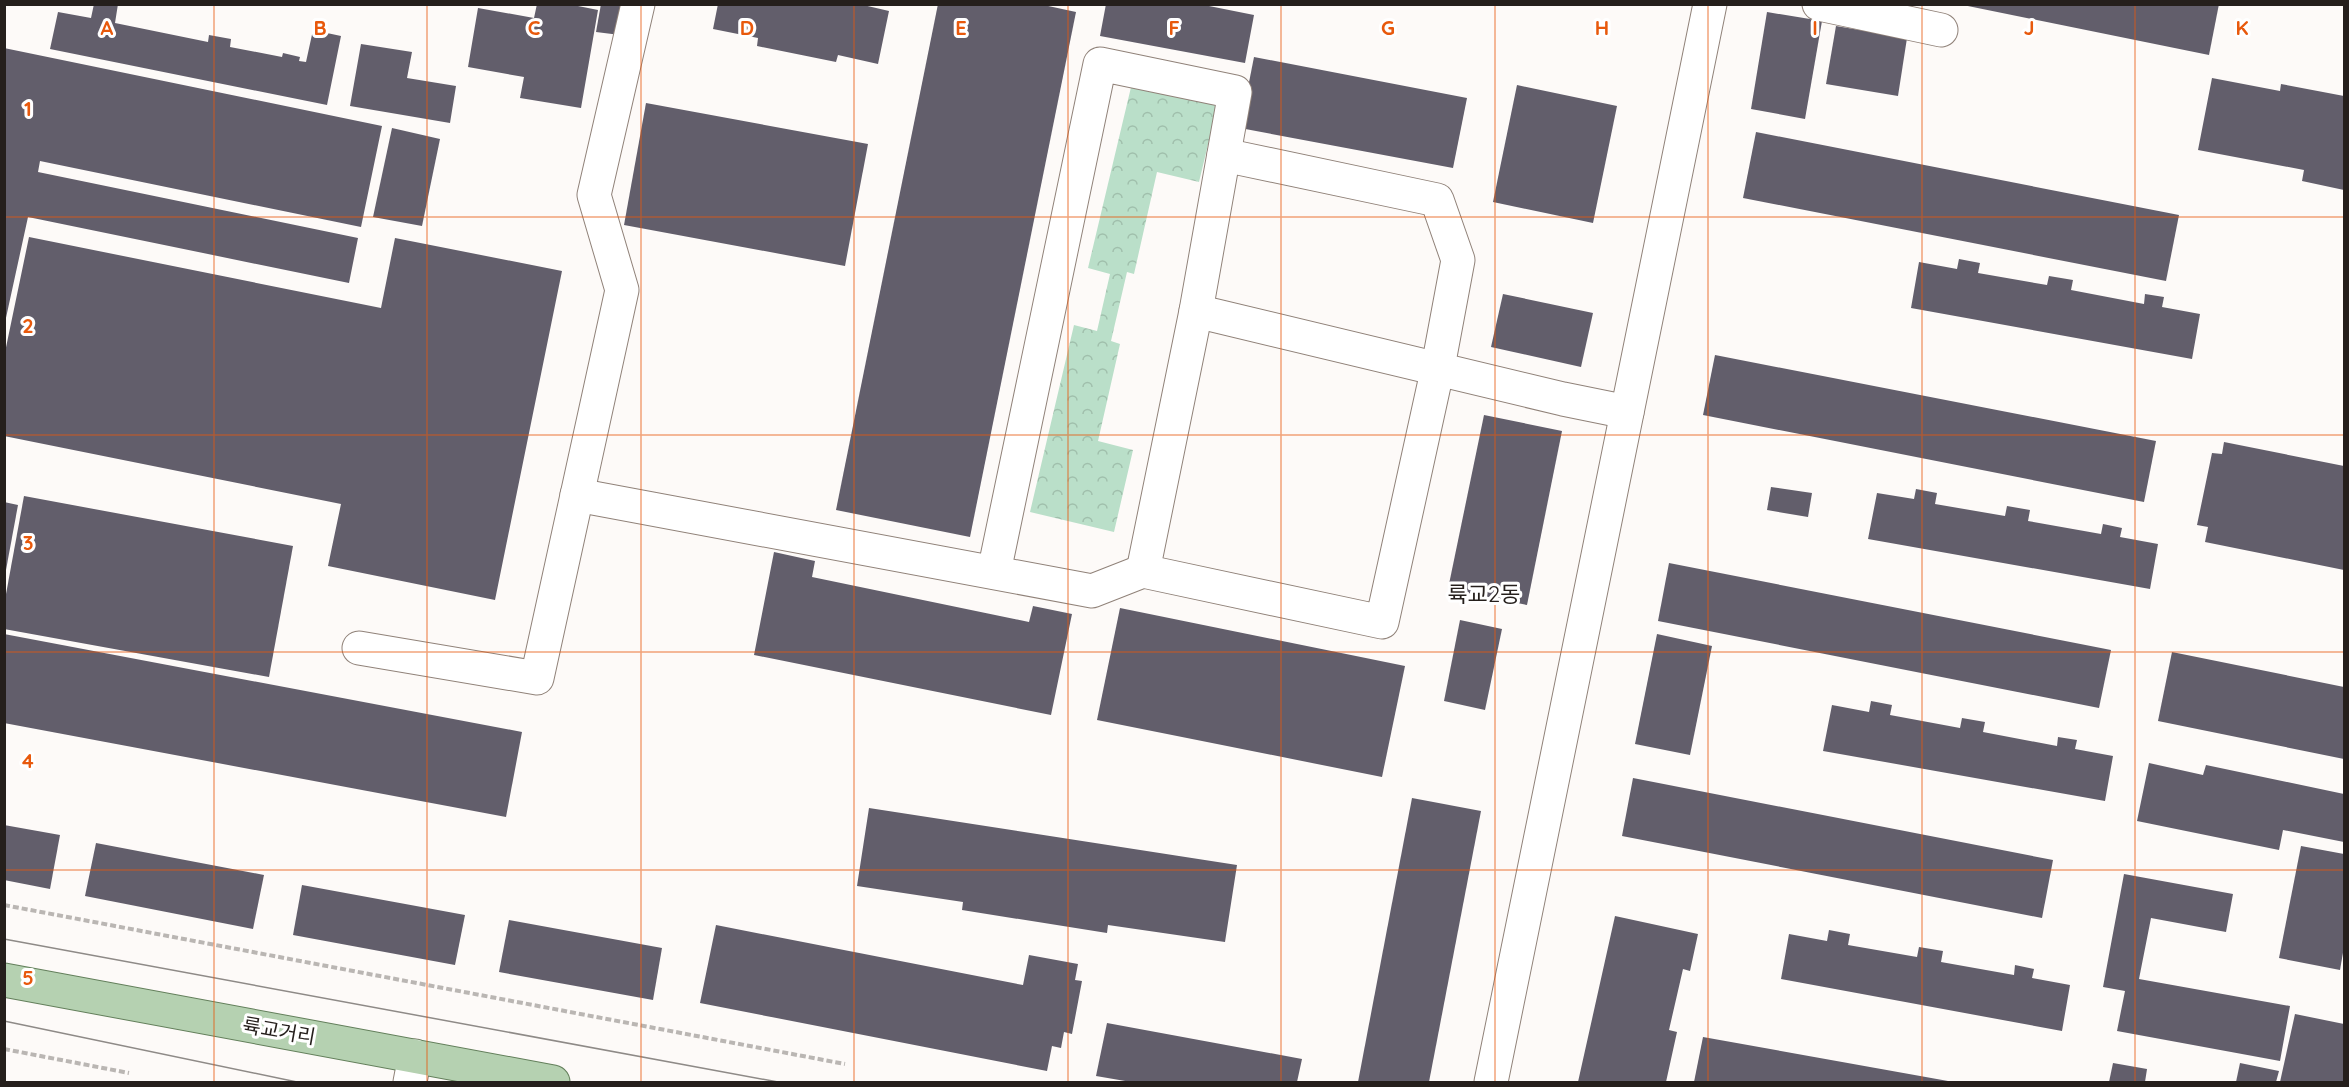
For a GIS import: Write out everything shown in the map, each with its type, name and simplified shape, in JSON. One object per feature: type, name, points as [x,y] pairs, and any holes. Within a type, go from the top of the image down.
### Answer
[{"type":"main road","name":"륙교거리","points":[[4,980],[412,1069],[554,1083]]},
{"type":"street","points":[[359,648],[537,678],[622,290],[594,195],[638,4]]},
{"type":"street","points":[[1491,1083],[1710,4]]},
{"type":"street","points":[[1819,4],[1941,30]]},
{"type":"street","points":[[994,572],[1100,64],[1235,92],[1196,311],[1143,571]]},
{"type":"street","points":[[577,495],[1092,591],[1143,571],[1382,622],[1438,367],[1458,260],[1437,200],[1224,155]]},
{"type":"street","points":[[1196,311],[1438,367],[1563,399],[1627,412]]},
{"type":"path","points":[[4,904],[845,1064]]},
{"type":"path","points":[[4,1050],[129,1072]]},
{"type":"green space","points":[[1132,83],[1218,103],[1199,182],[1157,172],[1134,274],[1127,272],[1111,341],[1120,344],[1098,441],[1133,450],[1114,532],[1030,512],[1074,325],[1097,331],[1110,274],[1088,268]]},
{"type":"building","points":[[94,4],[118,4],[115,23],[208,42],[209,35],[231,39],[230,47],[282,57],[283,53],[300,57],[299,61],[306,62],[313,30],[341,36],[327,105],[50,49],[58,12],[91,18]]},
{"type":"building","points":[[537,4],[568,4],[598,10],[581,108],[520,98],[524,77],[468,67],[478,8],[534,18]]},
{"type":"building","points":[[601,4],[625,4],[620,35],[596,32]]},
{"type":"building","points":[[718,4],[859,4],[889,11],[878,64],[838,55],[836,62],[757,46],[758,38],[713,29]]},
{"type":"building","points":[[938,4],[1039,4],[1076,12],[970,537],[836,510]]},
{"type":"building","points":[[1106,4],[1199,4],[1254,15],[1245,63],[1100,36]]},
{"type":"building","points":[[1958,4],[2219,4],[2209,55]]},
{"type":"building","points":[[1767,12],[1822,21],[1805,119],[1751,109]]},
{"type":"building","points":[[1836,26],[1907,38],[1898,96],[1826,84]]},
{"type":"building","points":[[361,44],[412,52],[407,78],[456,86],[450,123],[350,106]]},
{"type":"building","points":[[4,48],[382,126],[361,227],[40,161],[38,172],[358,238],[349,283],[28,217],[4,327]]},
{"type":"building","points":[[1254,57],[1467,98],[1453,168],[1240,128]]},
{"type":"building","points":[[2212,78],[2280,91],[2281,84],[2344,96],[2344,190],[2302,181],[2304,170],[2198,150]]},
{"type":"building","points":[[1517,85],[1617,106],[1593,223],[1493,202]]},
{"type":"building","points":[[646,103],[868,144],[845,266],[624,225]]},
{"type":"building","points":[[392,128],[440,139],[422,226],[373,217]]},
{"type":"building","points":[[1756,132],[2179,215],[2166,281],[1743,198]]},
{"type":"building","points":[[29,237],[381,308],[395,238],[562,271],[495,600],[328,566],[341,504],[4,436],[4,357]]},
{"type":"building","points":[[1959,259],[1980,263],[1978,273],[2047,285],[2049,276],[2073,280],[2071,290],[2144,304],[2145,294],[2164,297],[2162,307],[2200,314],[2192,359],[1911,308],[1919,262],[1957,269]]},
{"type":"building","points":[[1503,294],[1593,313],[1581,367],[1491,347]]},
{"type":"building","points":[[1715,355],[2156,441],[2144,502],[1703,415]]},
{"type":"building","points":[[1484,415],[1562,431],[1527,605],[1448,589]]},
{"type":"building","points":[[2224,442],[2344,466],[2344,570],[2205,542],[2208,527],[2197,525],[2212,453],[2222,454]]},
{"type":"building","points":[[1771,487],[1812,493],[1808,517],[1767,510]]},
{"type":"building","points":[[1916,489],[1937,493],[1935,504],[2005,516],[2007,506],[2030,510],[2028,521],[2101,534],[2103,524],[2122,528],[2120,537],[2158,544],[2150,589],[1868,539],[1877,493],[1914,499]]},
{"type":"building","points":[[24,496],[293,546],[269,677],[4,629],[4,605]]},
{"type":"building","points":[[4,502],[18,505],[6,570],[4,570]]},
{"type":"building","points":[[774,552],[815,561],[812,577],[1029,622],[1033,606],[1072,614],[1051,715],[754,655]]},
{"type":"building","points":[[1669,563],[2111,650],[2099,708],[1658,621]]},
{"type":"building","points":[[1120,608],[1405,666],[1382,777],[1097,720]]},
{"type":"building","points":[[1460,620],[1502,629],[1485,710],[1444,701]]},
{"type":"building","points":[[4,634],[522,732],[506,817],[4,723]]},
{"type":"building","points":[[1657,634],[1712,646],[1690,755],[1635,744]]},
{"type":"building","points":[[2172,652],[2344,687],[2344,759],[2158,721]]},
{"type":"building","points":[[1871,701],[1892,705],[1890,715],[1960,728],[1962,718],[1985,722],[1983,732],[2057,746],[2058,737],[2077,740],[2075,749],[2113,756],[2105,801],[1823,751],[1832,705],[1869,712]]},
{"type":"building","points":[[2149,763],[2203,775],[2206,765],[2344,794],[2344,842],[2283,830],[2279,850],[2137,821]]},
{"type":"building","points":[[1633,778],[2053,860],[2042,918],[1622,836]]},
{"type":"building","points":[[1412,798],[1481,811],[1429,1082],[1358,1082]]},
{"type":"building","points":[[869,808],[1237,865],[1225,942],[1108,925],[1107,933],[962,910],[963,902],[857,886]]},
{"type":"building","points":[[4,825],[60,835],[50,889],[4,880]]},
{"type":"building","points":[[96,843],[264,875],[253,929],[85,896]]},
{"type":"building","points":[[2301,846],[2344,854],[2344,947],[2340,970],[2279,958]]},
{"type":"building","points":[[2124,874],[2233,894],[2226,932],[2151,918],[2139,979],[2290,1006],[2280,1061],[2117,1031],[2125,991],[2103,987]]},
{"type":"building","points":[[302,885],[465,915],[455,965],[293,935]]},
{"type":"building","points":[[1615,916],[1698,934],[1690,971],[1683,969],[1669,1030],[1677,1032],[1666,1082],[1578,1082]]},
{"type":"building","points":[[509,920],[662,948],[653,1000],[499,972]]},
{"type":"building","points":[[716,925],[1023,985],[1029,955],[1078,964],[1075,980],[1082,981],[1072,1034],[1064,1032],[1061,1048],[1052,1046],[1047,1071],[700,1003]]},
{"type":"building","points":[[1829,930],[1850,934],[1848,945],[1917,957],[1919,947],[1943,951],[1941,962],[2014,975],[2015,965],[2034,969],[2032,978],[2070,985],[2062,1031],[1781,979],[1789,934],[1827,941]]},
{"type":"building","points":[[2295,1014],[2344,1024],[2344,1082],[2280,1082]]},
{"type":"building","points":[[1107,1023],[1302,1059],[1297,1082],[1131,1082],[1096,1076]]},
{"type":"building","points":[[1703,1037],[1948,1081],[1948,1082],[1694,1082]]},
{"type":"building","points":[[2113,1063],[2147,1069],[2145,1082],[2109,1082]]},
{"type":"building","points":[[2240,1063],[2279,1071],[2276,1082],[2236,1082]]},
{"type":"tram line","points":[[4,939],[778,1082]]},
{"type":"tram line","points":[[4,1021],[297,1082]]},
{"type":"district","name":"륙교2동","points":[[1484,594]]}]
